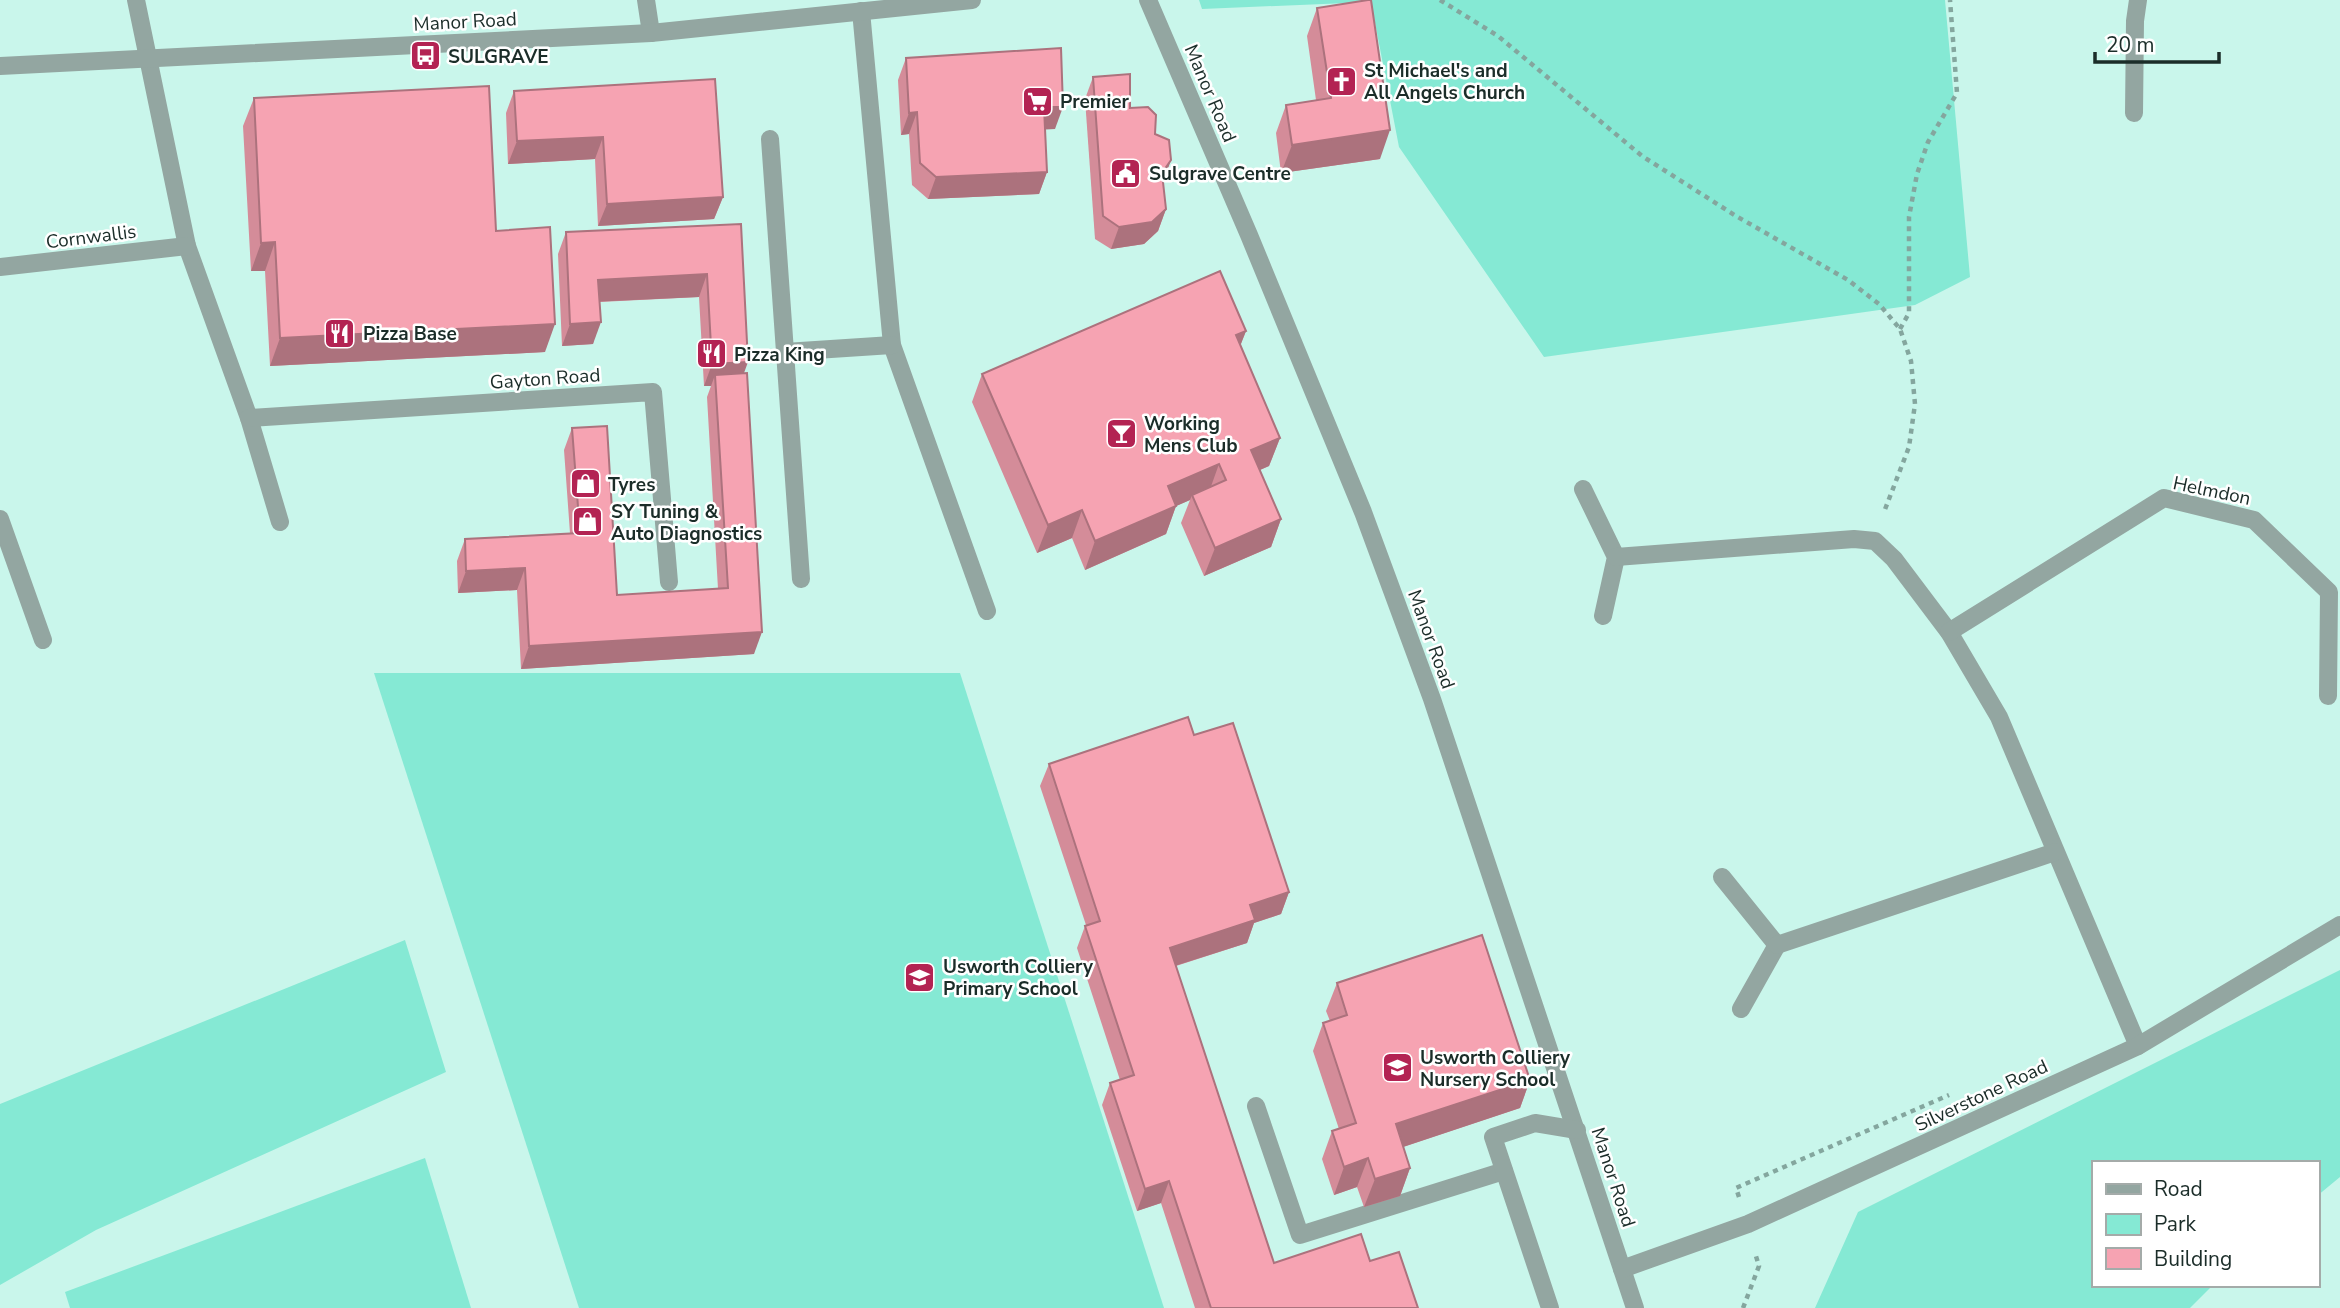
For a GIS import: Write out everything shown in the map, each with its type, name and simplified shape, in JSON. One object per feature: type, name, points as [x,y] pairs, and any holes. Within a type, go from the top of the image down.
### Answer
[{"type":"street","points":[[136,0],[187,246],[249,418],[280,522]]},
{"type":"street","points":[[646,0],[651,33]]},
{"type":"street","name":"Manor Road","points":[[0,66],[651,33],[972,0]]},
{"type":"street","name":"Manor Road","points":[[1148,0],[1249,235],[1363,512],[1432,699],[1635,1308]]},
{"type":"street","points":[[2134,113],[2135,21],[2138,0]]},
{"type":"street","points":[[861,11],[892,345],[987,611]]},
{"type":"street","points":[[770,139],[801,579]]},
{"type":"street","name":"Cornwallis","points":[[0,267],[187,246]]},
{"type":"street","points":[[785,352],[892,345]]},
{"type":"street","name":"Gayton Road","points":[[249,418],[653,392],[669,582]]},
{"type":"street","points":[[1583,489],[1616,557],[1603,616]]},
{"type":"street","name":"Helmdon","points":[[1950,632],[2164,498],[2254,520],[2329,592],[2328,696]]},
{"type":"street","points":[[0,519],[43,640]]},
{"type":"street","points":[[1616,557],[1854,538],[1875,541],[1894,559],[1950,632],[1998,718],[2138,1046]]},
{"type":"street","points":[[1741,1009],[1777,945],[2055,852]]},
{"type":"street","points":[[1722,877],[1777,945]]},
{"type":"street","name":"Silverstone Road","points":[[1622,1269],[1748,1224],[2138,1046],[2340,925]]},
{"type":"street","points":[[1256,1106],[1300,1235],[1504,1171]]},
{"type":"street","points":[[1550,1308],[1493,1137],[1535,1124],[1577,1130]]},
{"type":"path","points":[[1440,0],[1498,36],[1642,156],[1735,216],[1848,280],[1879,304],[1900,329],[1911,361],[1914,404],[1909,447],[1892,487],[1875,541]]},
{"type":"path","points":[[1900,329],[1909,313],[1909,217],[1917,174],[1928,142],[1957,93],[1950,0]]},
{"type":"green space","points":[[1199,0],[1945,0],[1970,277],[1915,305],[1544,357],[1399,147],[1371,2],[1202,9]]},
{"type":"green space","name":"Usworth Colliery Primary School","points":[[374,673],[960,673],[1164,1308],[579,1308]]},
{"type":"green space","points":[[405,940],[446,1072],[96,1230],[0,1285],[0,1104]]},
{"type":"green space","points":[[2340,970],[2340,1177],[2319,1194],[2319,1161],[2092,1161],[2092,1287],[2211,1287],[2190,1308],[1815,1308],[1858,1212]]},
{"type":"green space","points":[[425,1158],[471,1308],[70,1308],[65,1292]]},
{"type":"building","points":[[1371,0],[1390,130],[1292,145],[1286,105],[1331,98],[1317,8]]},
{"type":"building","points":[[1061,48],[1063,107],[1044,107],[1047,172],[936,177],[920,163],[917,112],[909,113],[906,58]]},
{"type":"building","name":"Sulgrave Centre","points":[[1130,74],[1130,108],[1148,107],[1156,115],[1155,134],[1169,140],[1171,160],[1162,173],[1166,209],[1152,222],[1119,227],[1103,216],[1093,77]]},
{"type":"building","points":[[715,79],[723,197],[607,204],[603,137],[517,141],[514,91]]},
{"type":"building","points":[[489,86],[496,231],[550,227],[555,324],[280,338],[275,242],[261,243],[254,98]]},
{"type":"building","points":[[741,224],[748,362],[712,364],[707,274],[598,280],[601,322],[570,324],[566,232]]},
{"type":"building","name":"Working Mens Club","points":[[1220,271],[1246,331],[1236,335],[1280,438],[1251,450],[1281,519],[1215,548],[1192,495],[1226,480],[1219,464],[1168,486],[1176,506],[1095,541],[1082,510],[1048,525],[982,374]]},
{"type":"building","points":[[747,373],[762,632],[529,646],[525,568],[466,571],[465,539],[580,533],[572,428],[607,426],[617,595],[728,588],[715,375]]},
{"type":"building","points":[[1188,717],[1194,735],[1233,723],[1289,892],[1250,905],[1255,920],[1170,948],[1274,1263],[1361,1234],[1370,1261],[1399,1252],[1418,1308],[1211,1308],[1169,1181],[1145,1189],[1110,1083],[1134,1075],[1085,926],[1100,921],[1049,764]]},
{"type":"building","points":[[1482,935],[1530,1080],[1396,1124],[1410,1168],[1375,1179],[1368,1158],[1344,1167],[1332,1131],[1356,1123],[1323,1023],[1347,1015],[1337,983]]},
{"type":"place","name":"SULGRAVE","points":[[425,56]]},
{"type":"place","name":"St Michael's and All Angels Church","points":[[1341,81]]},
{"type":"place","name":"Premier","points":[[1037,101]]},
{"type":"place","name":"Sulgrave Centre","points":[[1126,173]]},
{"type":"place","name":"Pizza Base","points":[[340,333]]},
{"type":"place","name":"Pizza King","points":[[711,354]]},
{"type":"place","name":"Working Mens Club","points":[[1121,434]]},
{"type":"place","name":"Tyres","points":[[585,484]]},
{"type":"place","name":"SY Tuning & Auto Diagnostics","points":[[588,522]]},
{"type":"place","name":"Usworth Colliery Primary School","points":[[920,977]]},
{"type":"place","name":"Usworth Colliery Nursery School","points":[[1397,1068]]}]
